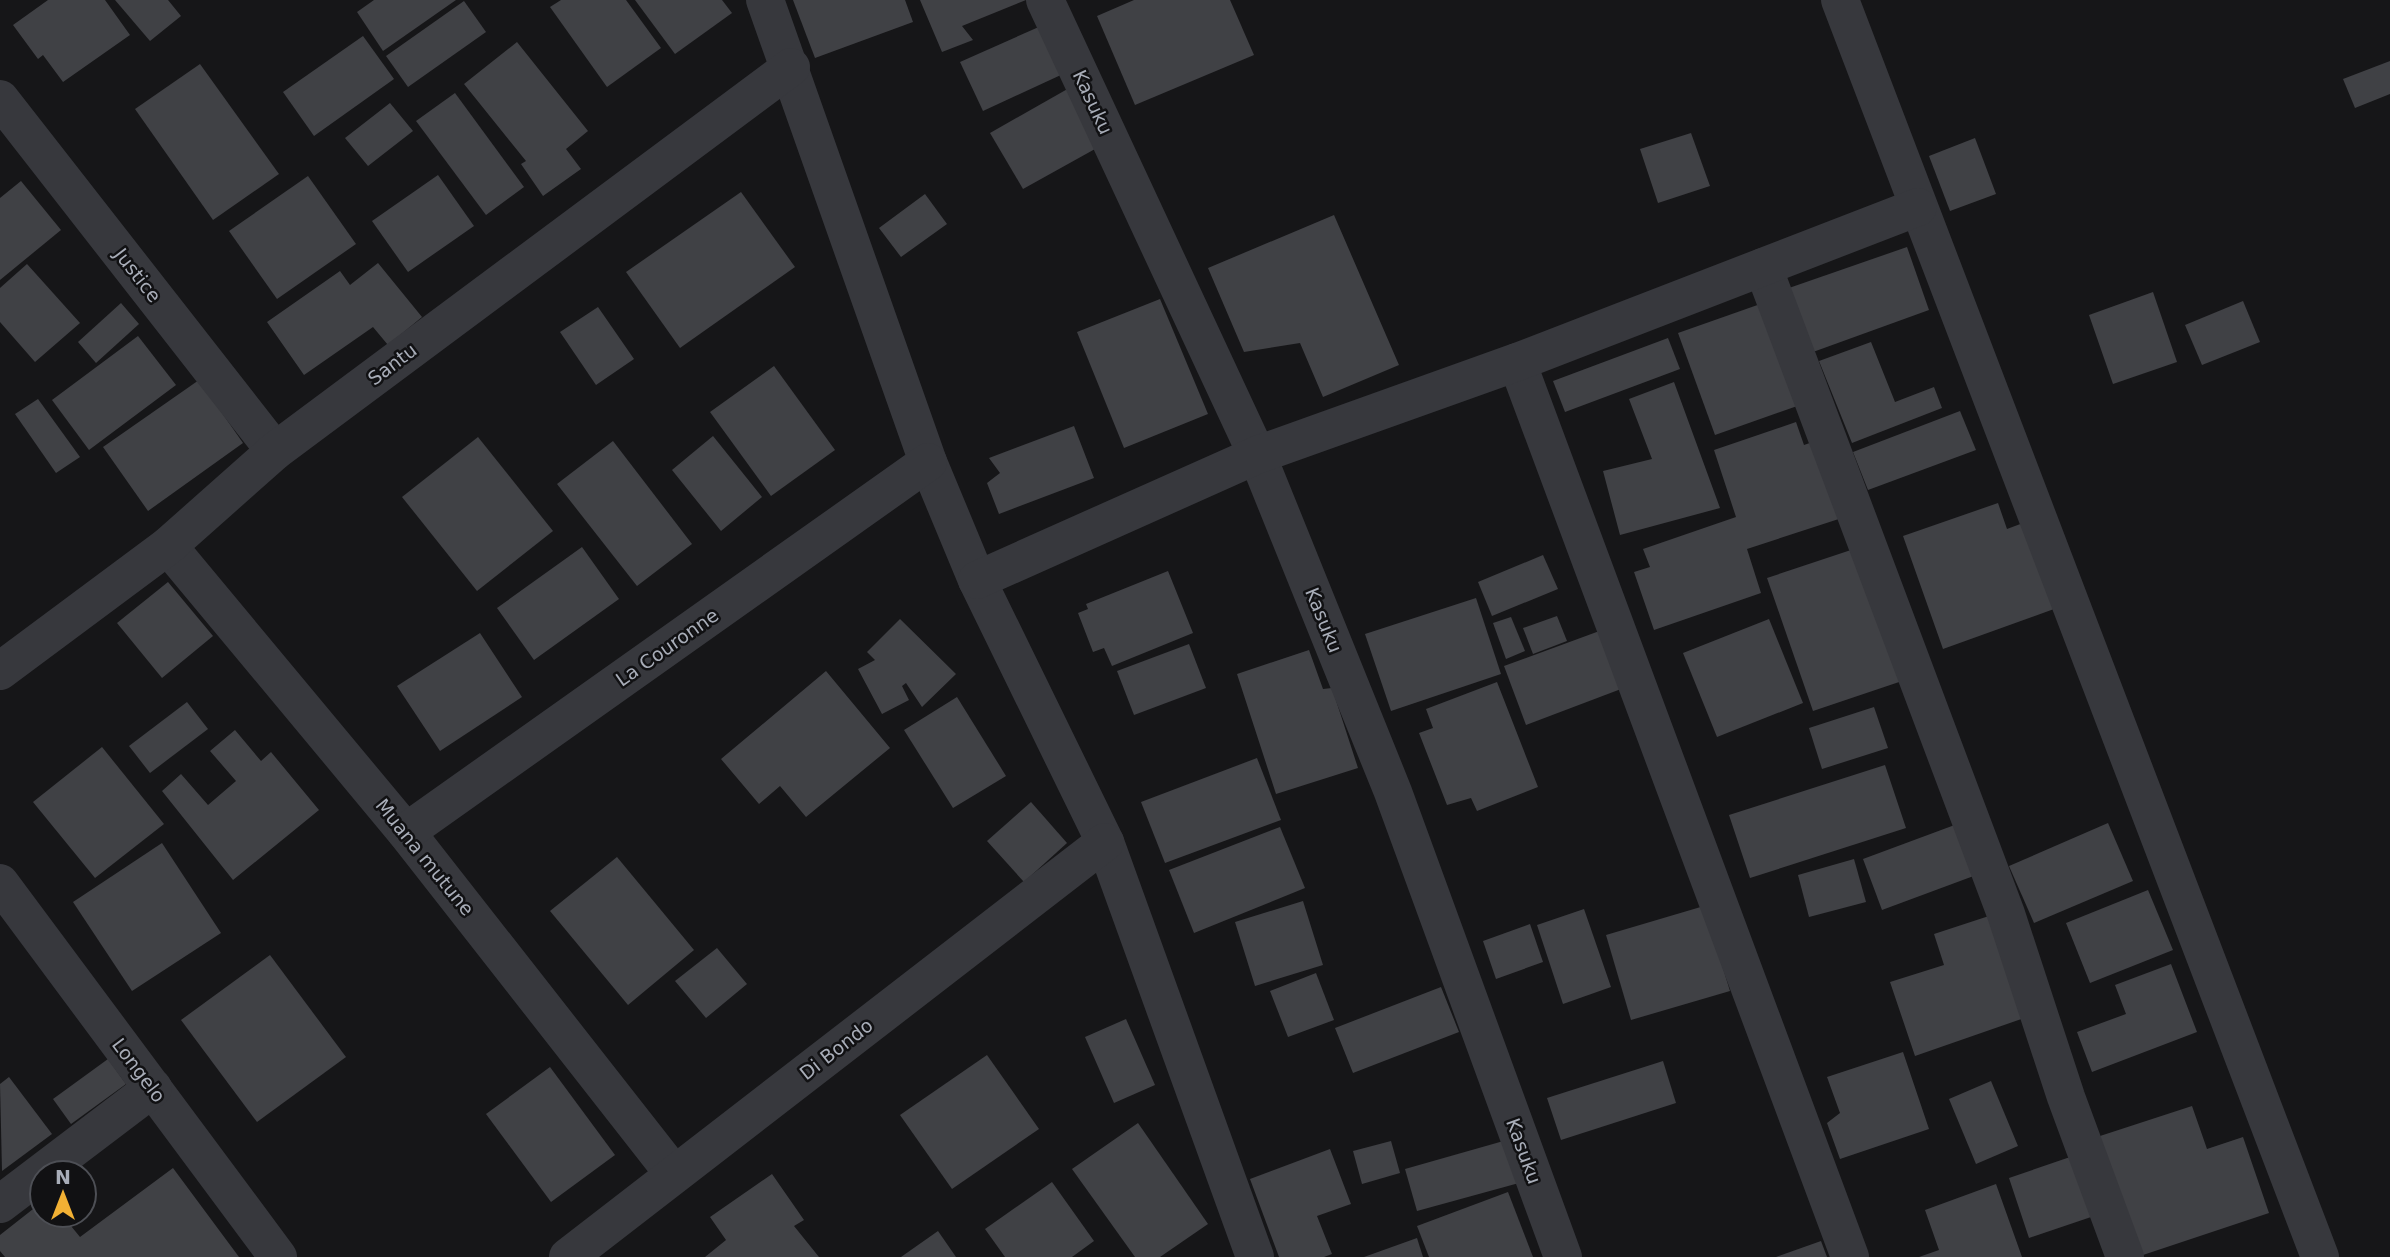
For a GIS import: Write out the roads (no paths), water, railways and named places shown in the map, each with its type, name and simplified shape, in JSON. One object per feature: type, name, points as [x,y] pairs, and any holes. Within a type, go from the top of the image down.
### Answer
[{"type":"street","points":[[765,0],[791,67],[928,462],[977,580],[1105,842],[1255,1257]]},
{"type":"street","name":"Kasuku","points":[[1045,0],[1257,454],[1393,792],[1563,1257]]},
{"type":"street","points":[[1840,0],[2320,1257]]},
{"type":"street","name":"Santu","points":[[0,671],[169,546],[275,451],[791,67]]},
{"type":"street","name":"Justice","points":[[0,99],[275,451]]},
{"type":"street","points":[[977,580],[1257,454],[1517,362],[1918,207]]},
{"type":"street","points":[[1763,267],[2006,914],[2066,1097],[2125,1257]]},
{"type":"street","points":[[1517,362],[1850,1257]]},
{"type":"street","name":"La Couronne","points":[[406,832],[928,462]]},
{"type":"street","name":"Muana mutune","points":[[169,546],[406,832],[674,1174]]},
{"type":"street","name":"Di Bondo","points":[[568,1257],[1105,842]]},
{"type":"street","name":"Longelo","points":[[0,883],[278,1257]]},
{"type":"street","points":[[0,1203],[153,1087]]}]
